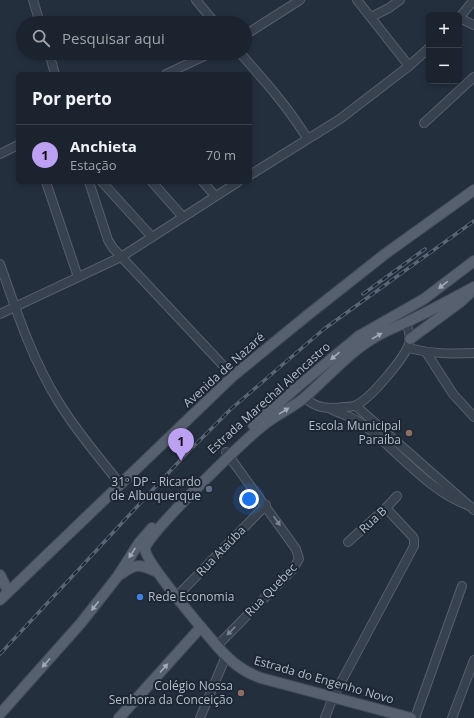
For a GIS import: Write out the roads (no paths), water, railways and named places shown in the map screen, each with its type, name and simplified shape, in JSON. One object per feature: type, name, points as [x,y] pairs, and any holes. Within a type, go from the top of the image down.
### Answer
[{"type":"main road","name":"Avenida de Nazaré","points":[[0,600],[233,376],[385,254],[474,190]]},
{"type":"main road","name":"Estrada Marechal Alencastro","points":[[0,714],[81,623],[118,576],[143,537],[302,382],[360,336],[424,299],[474,261]]},
{"type":"main road","name":"Estrada Marechal Alencastro","points":[[155,570],[146,554],[147,545],[227,454],[267,422],[305,397],[363,345],[388,330],[474,288]]},
{"type":"main road","points":[[409,344],[459,303],[474,288]]},
{"type":"main road","points":[[302,382],[302,390],[305,397]]},
{"type":"main road","points":[[118,576],[134,566],[143,566],[155,570]]},
{"type":"main road","name":"Estrada do Engenho Novo","points":[[155,570],[216,646],[244,671],[261,678],[411,718]]},
{"type":"main road","points":[[0,575],[8,591]]},
{"type":"main road","points":[[119,718],[201,627]]},
{"type":"street","points":[[32,0],[38,16]]},
{"type":"street","points":[[196,0],[209,16]]},
{"type":"street","points":[[252,31],[300,0]]},
{"type":"street","points":[[357,0],[409,66]]},
{"type":"street","points":[[371,17],[389,8],[400,0]]},
{"type":"street","points":[[462,14],[474,0]]},
{"type":"street","points":[[462,19],[474,25]]},
{"type":"street","points":[[252,174],[307,138],[340,119],[409,66],[426,51]]},
{"type":"street","points":[[51,60],[54,72]]},
{"type":"street","points":[[170,72],[196,60]]},
{"type":"street","points":[[246,60],[277,97],[307,138]]},
{"type":"street","points":[[424,123],[474,77]]},
{"type":"street","points":[[0,154],[16,146]]},
{"type":"street","points":[[47,184],[78,277]]},
{"type":"street","points":[[90,184],[108,240],[121,257],[233,376]]},
{"type":"street","points":[[104,184],[152,237]]},
{"type":"street","points":[[154,184],[183,217]]},
{"type":"street","points":[[205,184],[215,196]]},
{"type":"street","points":[[0,314],[121,257],[235,184]]},
{"type":"street","points":[[0,264],[15,307],[40,368],[58,401],[75,427],[120,484]]},
{"type":"street","points":[[305,397],[314,405],[324,408],[331,409],[356,406],[378,387],[399,362],[409,344],[406,322]]},
{"type":"street","points":[[409,344],[426,352],[448,354],[474,353]]},
{"type":"street","points":[[426,352],[453,394],[474,417]]},
{"type":"street","points":[[356,406],[444,488],[472,508]]},
{"type":"street","points":[[331,409],[361,423],[429,482],[444,488]]},
{"type":"street","name":"Rua Quebec","points":[[216,646],[293,568],[299,559],[296,548],[266,505],[227,454]]},
{"type":"street","name":"Rua B","points":[[348,542],[386,508],[397,496]]},
{"type":"street","name":"Rua Ataúba","points":[[177,596],[266,505]]},
{"type":"street","points":[[325,718],[333,697],[414,546],[413,537],[386,508]]},
{"type":"street","points":[[415,718],[462,586]]},
{"type":"street","points":[[200,718],[226,656]]},
{"type":"street","points":[[452,718],[474,660]]},
{"type":"railway","points":[[0,654],[186,454],[231,409],[324,329],[474,221]]},
{"type":"railway","points":[[363,294],[425,249]]},
{"type":"place","name":"Escola Municipal Paraíba","points":[[409,433]]},
{"type":"place","name":"Anchieta","points":[[181,461]]},
{"type":"place","name":"31º DP - Ricardo de Albuquerque","points":[[209,489]]},
{"type":"place","name":"Rede Economia","points":[[140,597]]},
{"type":"place","name":"Colégio Nossa Senhora da Conceição","points":[[241,693]]}]
